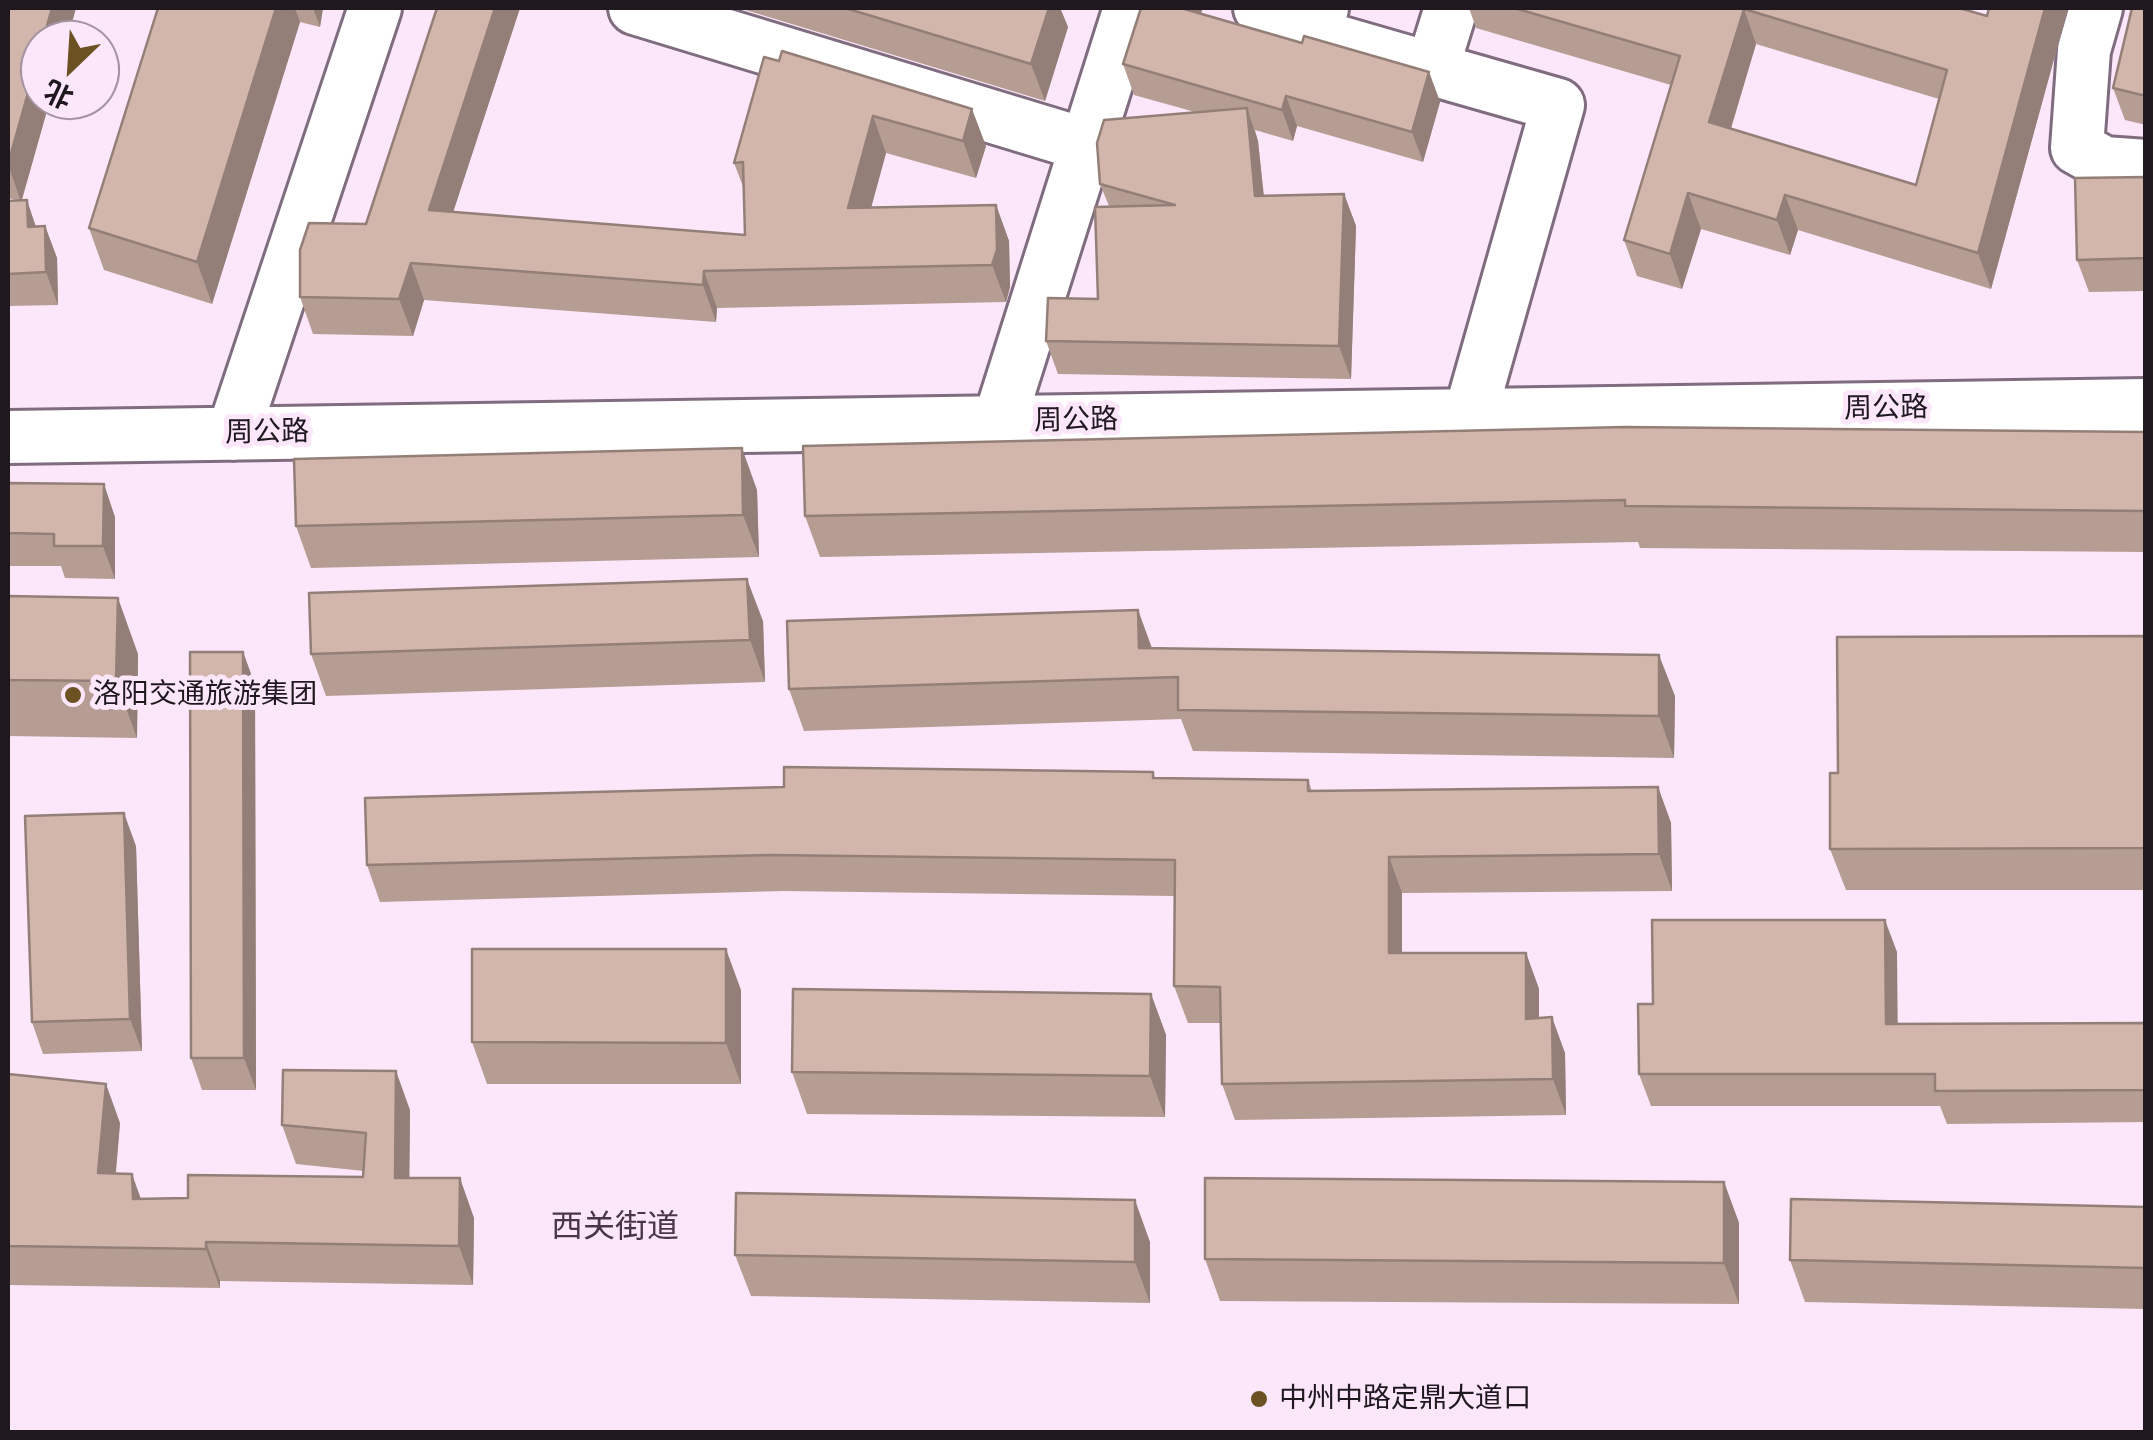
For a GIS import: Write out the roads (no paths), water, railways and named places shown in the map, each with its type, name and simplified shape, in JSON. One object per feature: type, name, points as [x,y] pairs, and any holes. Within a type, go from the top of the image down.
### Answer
[{"type":"street","points":[[233,434],[375,8]]},
{"type":"street","points":[[635,8],[1086,144]]},
{"type":"street","points":[[999,422],[1130,8]]},
{"type":"street","points":[[1260,8],[1318,21],[1432,69],[1558,105],[1470,415]]},
{"type":"street","points":[[1432,69],[1451,8]]},
{"type":"street","points":[[2096,8],[2084,50],[2077,148],[2104,163],[2146,166]]},
{"type":"street","name":"周公路","points":[[8,437],[2146,405]]},
{"type":"place","name":"洛阳交通旅游集团","points":[[73,695]]},
{"type":"place","name":"中州中路定鼎大道口","points":[[1259,1399]]},
{"type":"district","name":"西关街道","points":[[615,1228]]}]
